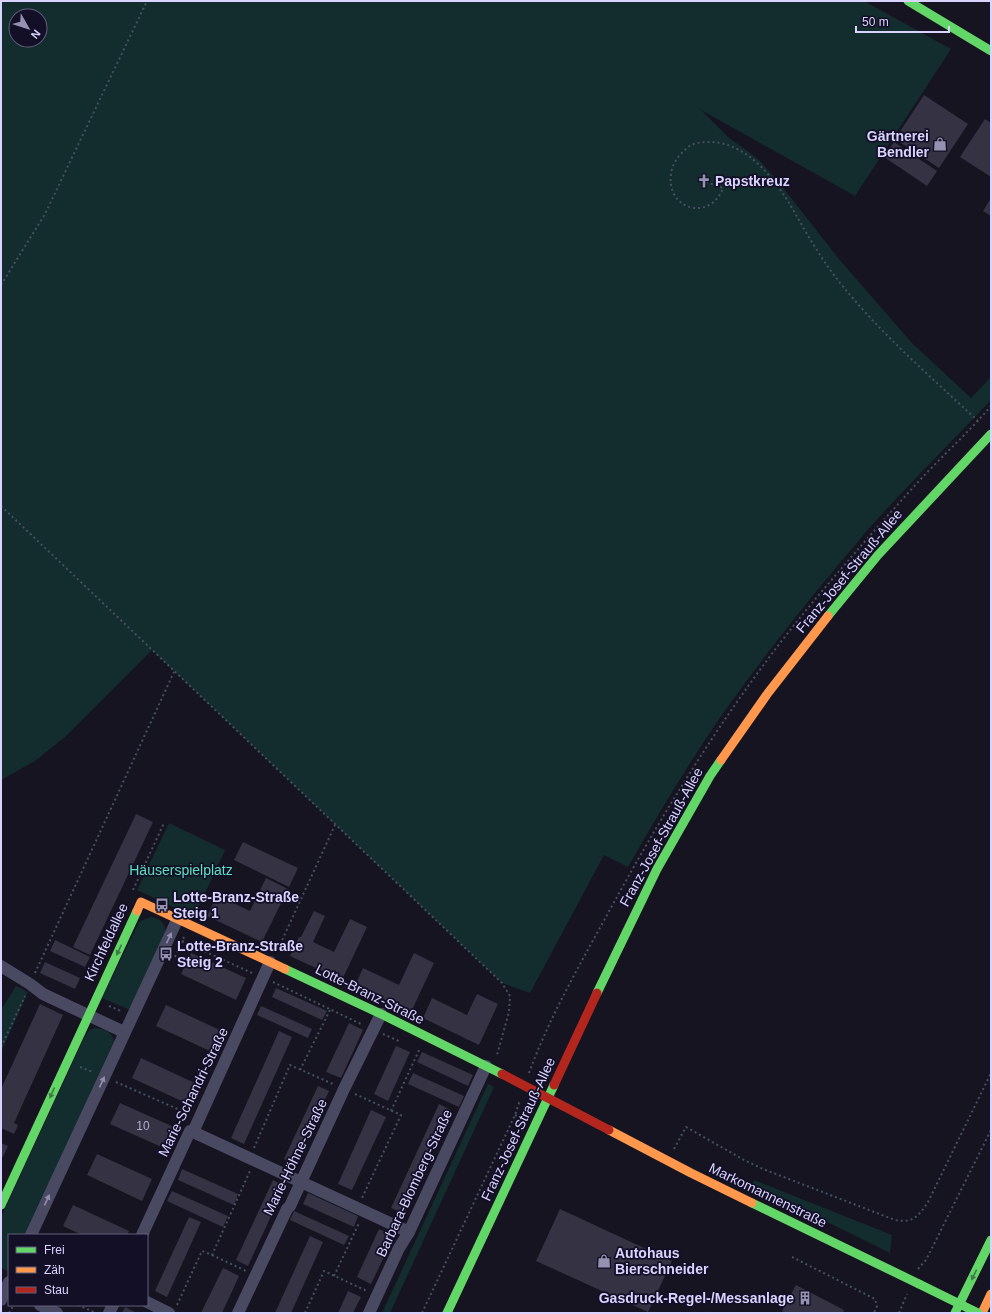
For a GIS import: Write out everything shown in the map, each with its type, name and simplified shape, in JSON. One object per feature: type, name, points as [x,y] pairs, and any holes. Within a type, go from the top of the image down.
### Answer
[{"type":"main road","points":[[908,1],[991,51]]},
{"type":"main road","name":"Franz-Josef-Strauß-Allee","points":[[447,1313],[623,937],[657,869],[710,776],[768,693],[841,599],[878,555],[991,434]]},
{"type":"main road","name":"Kirchfeldallee","points":[[1,1205],[141,902],[178,918]]},
{"type":"main road","name":"Lotte-Branz-Straße","points":[[178,918],[426,1036],[547,1099]]},
{"type":"main road","name":"Markomannenstraße","points":[[547,1099],[668,1161],[978,1313]]},
{"type":"main road","points":[[955,1313],[991,1240]]},
{"type":"main road","points":[[982,1313],[991,1294]]},
{"type":"street","points":[[31,1234],[178,918]]},
{"type":"street","name":"Marie-Schandri-Straße","points":[[142,1234],[190,1131],[193,1132],[270,962]]},
{"type":"street","points":[[1,966],[43,994],[124,1032]]},
{"type":"street","name":"Marie-Höhne-Straße","points":[[238,1313],[254,1275],[287,1209],[290,1206],[344,1089],[381,1014]]},
{"type":"street","name":"Barbara-Blomberg-Straße","points":[[369,1313],[399,1248],[410,1232],[489,1068]]},
{"type":"street","points":[[193,1132],[410,1232]]},
{"type":"street","points":[[1,1300],[6,1287]]},
{"type":"street","points":[[148,1302],[173,1310]]},
{"type":"street","points":[[42,1306],[57,1313]]},
{"type":"path","points":[[1,285],[44,214],[147,1]]},
{"type":"path","points":[[706,182],[723,188],[715,201],[707,206],[698,209],[690,208],[682,204],[675,197],[671,187],[671,174],[674,163],[682,152],[691,145],[701,142],[713,142],[729,145],[745,154],[760,167],[777,184],[815,247],[841,284],[866,314],[978,421]]},
{"type":"path","points":[[1,506],[502,983],[510,996],[509,1012],[489,1068]]},
{"type":"path","points":[[1,1047],[174,672]]},
{"type":"path","points":[[270,962],[276,955],[336,825]]},
{"type":"path","points":[[182,941],[400,1041]]},
{"type":"path","points":[[300,1070],[337,993]]},
{"type":"path","points":[[95,999],[132,1016]]},
{"type":"path","points":[[391,1111],[426,1036]]},
{"type":"path","points":[[413,1047],[420,1050]]},
{"type":"path","points":[[67,1061],[199,1119]]},
{"type":"path","points":[[412,1066],[416,1068]]},
{"type":"path","points":[[668,1161],[686,1127],[763,1169],[895,1220],[905,1222],[918,1215],[928,1202],[991,1073]]},
{"type":"path","points":[[898,1313],[915,1282],[915,1271],[926,1260],[991,1130]]},
{"type":"path","points":[[212,1255],[255,1161]]},
{"type":"path","points":[[334,1276],[364,1211]]},
{"type":"path","points":[[173,1310],[202,1250],[254,1275]]},
{"type":"path","points":[[792,1257],[875,1299],[877,1306],[874,1313]]},
{"type":"path","points":[[305,1313],[324,1271],[377,1296]]},
{"type":"path","points":[[80,1306],[96,1313]]},
{"type":"green space","points":[[1,1],[864,1],[951,49],[855,196],[701,110],[729,138],[760,161],[777,180],[839,259],[911,342],[971,398],[991,377],[991,400],[866,532],[771,649],[734,697],[705,740],[628,867],[604,855],[530,993],[502,983],[152,650],[65,737],[35,761],[1,780]]},
{"type":"green space","name":"Häuserspielplatz","points":[[169,823],[225,850],[194,917],[137,890]]},
{"type":"green space","points":[[150,917],[162,922],[165,933],[130,1010],[102,998],[139,922]]},
{"type":"green space","points":[[16,986],[28,992],[1,1052],[1,1010]]},
{"type":"green space","points":[[94,1028],[107,1031],[112,1035],[114,1041],[26,1234],[8,1234],[8,1272],[1,1268],[1,1217],[89,1030]]},
{"type":"green space","points":[[488,1084],[494,1087],[390,1313],[382,1313]]},
{"type":"green space","points":[[754,1180],[892,1235],[890,1253],[752,1185]]},
{"type":"building","points":[[924,95],[968,124],[939,168],[895,139]]},
{"type":"building","points":[[985,119],[991,123],[991,177],[960,157]]},
{"type":"building","points":[[894,142],[937,171],[927,186],[884,157]]},
{"type":"building","points":[[991,198],[991,216],[983,211]]},
{"type":"building","points":[[136,814],[153,822],[90,955],[73,947]]},
{"type":"building","points":[[243,842],[298,868],[289,887],[234,860]]},
{"type":"building","points":[[266,878],[288,889],[262,942],[207,916],[217,895],[250,911]]},
{"type":"building","points":[[314,911],[325,916],[313,942],[334,952],[350,919],[367,927],[342,980],[290,956]]},
{"type":"building","points":[[55,940],[90,957],[85,967],[50,951]]},
{"type":"building","points":[[191,953],[246,978],[236,1000],[181,974]]},
{"type":"building","points":[[414,953],[434,963],[411,1012],[355,986],[363,968],[399,985]]},
{"type":"building","points":[[45,962],[80,978],[75,989],[40,973]]},
{"type":"building","points":[[276,988],[327,1011],[322,1020],[272,997]]},
{"type":"building","points":[[477,994],[498,1004],[479,1045],[423,1018],[432,998],[467,1015]]},
{"type":"building","points":[[40,1004],[63,1015],[14,1123],[18,1125],[14,1134],[1,1128],[1,1089]]},
{"type":"building","points":[[166,1005],[222,1031],[212,1052],[156,1026]]},
{"type":"building","points":[[261,1006],[312,1029],[308,1038],[257,1015]]},
{"type":"building","points":[[349,1023],[363,1030],[341,1078],[326,1072]]},
{"type":"building","points":[[279,1031],[292,1037],[244,1144],[231,1138]]},
{"type":"building","points":[[396,1046],[410,1052],[388,1101],[374,1094]]},
{"type":"building","points":[[422,1052],[473,1075],[468,1086],[417,1062]]},
{"type":"building","points":[[141,1058],[197,1084],[188,1104],[132,1078]]},
{"type":"building","points":[[413,1073],[464,1096],[459,1107],[408,1084]]},
{"type":"building","points":[[318,1086],[329,1091],[295,1164],[284,1159]]},
{"type":"building","points":[[120,1103],[176,1128],[166,1149],[110,1124]]},
{"type":"building","points":[[439,1104],[451,1110],[404,1214],[391,1208]]},
{"type":"building","points":[[371,1110],[386,1117],[352,1190],[338,1184]]},
{"type":"building","points":[[1,1143],[8,1146],[3,1157],[1,1156]]},
{"type":"building","points":[[97,1154],[152,1179],[142,1201],[87,1175]]},
{"type":"building","points":[[182,1169],[238,1194],[234,1205],[178,1180]]},
{"type":"building","points":[[273,1180],[285,1186],[248,1266],[236,1260]]},
{"type":"building","points":[[172,1191],[228,1216],[223,1227],[167,1201]]},
{"type":"building","points":[[308,1193],[358,1216],[354,1227],[303,1204]]},
{"type":"building","points":[[73,1205],[129,1231],[128,1234],[80,1234],[63,1226]]},
{"type":"building","name":"Autohaus Bierschneider","points":[[560,1209],[672,1261],[648,1312],[536,1261]]},
{"type":"building","points":[[294,1211],[349,1236],[344,1245],[290,1220]]},
{"type":"building","points":[[189,1217],[201,1222],[167,1297],[155,1291]]},
{"type":"building","points":[[379,1229],[394,1236],[371,1284],[357,1277]]},
{"type":"building","points":[[310,1236],[323,1242],[291,1313],[275,1313]]},
{"type":"building","points":[[223,1268],[239,1276],[222,1313],[201,1313]]},
{"type":"building","name":"Gasdruck-Regel-/Messanlage","points":[[796,1285],[844,1310],[843,1313],[786,1313],[782,1311]]},
{"type":"building","points":[[348,1291],[361,1297],[353,1313],[338,1313]]},
{"type":"building","points":[[125,1307],[137,1313],[122,1313]]},
{"type":"traffic: fast","points":[[908,1],[991,51]]},
{"type":"traffic: fast","points":[[828,616],[878,555],[991,434]]},
{"type":"traffic: fast","points":[[597,993],[657,869],[710,776],[721,760]]},
{"type":"traffic: fast","points":[[1,1205],[137,911]]},
{"type":"traffic: fast","points":[[285,969],[381,1014],[502,1074]]},
{"type":"traffic: fast","points":[[447,1313],[554,1085]]},
{"type":"traffic: fast","points":[[752,1203],[919,1284]]},
{"type":"traffic: fast","points":[[955,1313],[991,1240]]},
{"type":"traffic: fast","points":[[919,1284],[978,1313]]},
{"type":"traffic: slow","points":[[721,760],[768,693],[828,616]]},
{"type":"traffic: slow","points":[[137,911],[141,902],[285,969]]},
{"type":"traffic: slow","points":[[609,1130],[752,1203]]},
{"type":"traffic: slow","points":[[982,1313],[991,1294]]},
{"type":"traffic: jam","points":[[554,1085],[597,993]]},
{"type":"traffic: jam","points":[[502,1074],[609,1130]]},
{"type":"place","name":"Gärtnerei Bendler","points":[[940,144]]},
{"type":"place","name":"Papstkreuz","points":[[704,181]]},
{"type":"place","name":"Lotte-Branz-Straße Steig 1","points":[[162,905]]},
{"type":"place","name":"Lotte-Branz-Straße Steig 2","points":[[166,954]]},
{"type":"place","name":"Autohaus Bierschneider","points":[[604,1261]]},
{"type":"place","name":"Gasdruck-Regel-/Messanlage","points":[[805,1298]]}]
